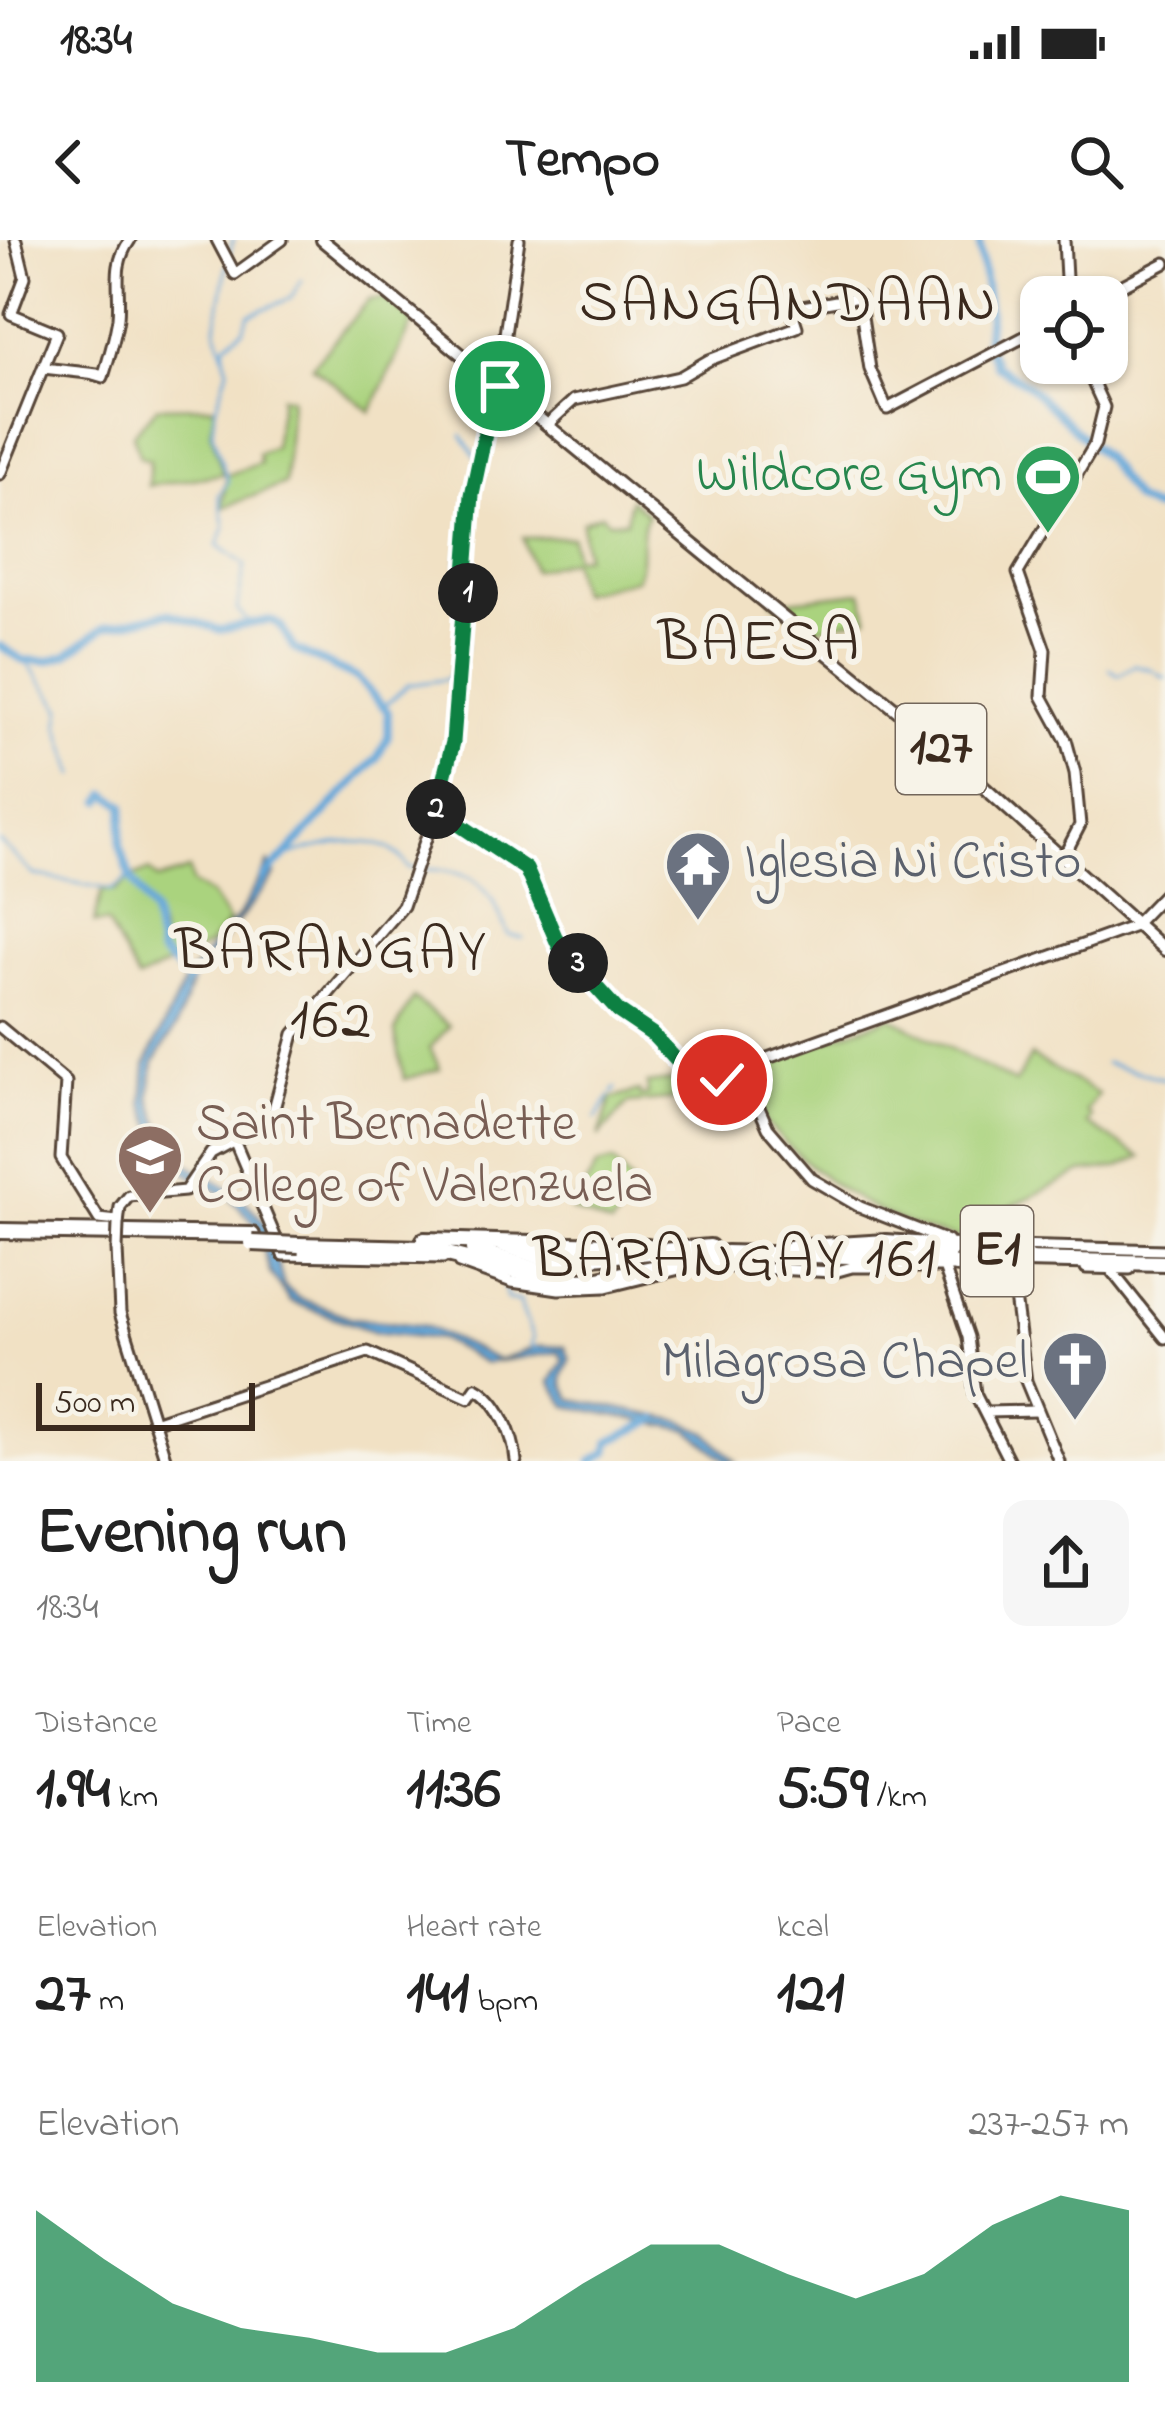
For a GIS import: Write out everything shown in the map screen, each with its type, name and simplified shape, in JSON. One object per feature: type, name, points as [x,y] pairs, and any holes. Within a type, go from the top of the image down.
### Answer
[{"type":"highway","name":"E1","points":[[4,1235],[392,1239],[702,1251],[1165,1259]]},
{"type":"highway","name":"E1","points":[[392,1239],[479,1250],[544,1272],[569,1274],[702,1251],[790,1248],[1165,1259]]},
{"type":"highway","name":"E1","points":[[298,1240],[422,1248],[555,1281],[598,1280],[702,1251]]},
{"type":"highway","points":[[790,1248],[830,1243],[1030,1257],[1165,1259]]},
{"type":"highway","points":[[702,1251],[854,1264],[956,1265],[1030,1257]]},
{"type":"main road","points":[[0,474],[57,333],[11,314],[25,278],[16,240]]},
{"type":"main road","points":[[43,368],[100,375],[118,319],[116,265],[130,240]]},
{"type":"main road","points":[[217,240],[235,274],[282,240]]},
{"type":"main road","name":"127","points":[[322,240],[757,594],[1165,950]]},
{"type":"main road","points":[[166,1461],[119,1311],[118,1223],[129,1196],[182,1192],[196,1182],[213,1151],[271,1120],[294,1034],[405,903],[453,742],[472,495],[519,240]]},
{"type":"main road","points":[[1064,240],[1066,276]]},
{"type":"main road","points":[[1128,282],[1165,263]]},
{"type":"main road","points":[[548,424],[574,400],[680,377],[709,360],[797,327],[791,309],[859,297],[870,369],[887,409],[1020,339]]},
{"type":"main road","points":[[1063,858],[1080,825],[1075,776],[1068,744],[1042,696],[1046,650],[1018,573],[1094,447],[1104,407],[1094,384]]},
{"type":"main road","points":[[436,809],[526,869],[559,946],[618,1011],[700,1076],[714,1075],[1137,923],[1165,893]]},
{"type":"main road","points":[[0,1027],[34,1052],[68,1087],[60,1156],[100,1220],[118,1223]]},
{"type":"main road","points":[[714,1075],[760,1110],[768,1128],[815,1181],[856,1205],[952,1243],[1165,1259]]},
{"type":"main road","points":[[235,1142],[284,1255],[441,1257],[512,1282],[571,1289],[615,1285],[696,1264],[834,1272],[854,1264],[945,1270],[1110,1269],[1165,1259]]},
{"type":"main road","points":[[1011,1266],[1026,1381],[1060,1461]]},
{"type":"main road","points":[[1110,1269],[1165,1338]]},
{"type":"main road","points":[[945,1270],[966,1327],[975,1394],[1009,1461]]},
{"type":"main road","points":[[153,1422],[353,1354],[379,1355],[489,1396],[514,1443],[516,1461]]},
{"type":"main road","points":[[985,1412],[1037,1411]]},
{"type":"green space","points":[[385,298],[413,321],[371,412],[312,366],[369,300]]},
{"type":"green space","points":[[281,396],[291,398],[285,484],[222,508],[227,475],[260,463],[258,454],[274,447]]},
{"type":"green space","points":[[215,406],[211,432],[223,474],[148,486],[150,460],[140,457],[133,434],[157,407]]},
{"type":"green space","points":[[630,499],[648,514],[636,579],[579,593],[571,560],[533,570],[523,538],[572,537],[574,557],[585,556],[582,522],[601,514],[608,521],[626,521]]},
{"type":"green space","points":[[862,592],[868,617],[808,630],[773,602]]},
{"type":"green space","points":[[189,870],[192,884],[211,895],[229,922],[207,946],[176,963],[161,953],[161,933],[152,911],[159,955],[171,963],[138,980],[107,923],[94,923],[102,890],[115,891],[130,878],[144,902],[132,877],[149,871],[158,880]]},
{"type":"green space","points":[[413,998],[449,1026],[430,1048],[440,1069],[404,1079],[395,1032]]},
{"type":"green space","points":[[891,1017],[1015,1083],[1031,1056],[1098,1094],[1086,1112],[1091,1117],[1087,1124],[1141,1157],[1117,1168],[1082,1172],[1010,1207],[1012,1244],[931,1231],[861,1202],[800,1157],[744,1097],[761,1086],[754,1065]]},
{"type":"green space","points":[[685,1079],[701,1100],[688,1118],[679,1099],[628,1103],[599,1137],[611,1099],[639,1091],[640,1096],[648,1095],[647,1084]]},
{"type":"green space","points":[[613,1162],[639,1192],[611,1226],[570,1210],[597,1166]]},
{"type":"water","points":[[269,863],[275,875],[193,978],[176,1027],[154,1062],[150,1097],[164,1135],[181,1160],[238,1194],[257,1214],[268,1229],[284,1286],[298,1298],[352,1318],[425,1326],[498,1360],[540,1346],[565,1347],[570,1360],[563,1380],[572,1399],[681,1421],[706,1432],[735,1461],[727,1461],[689,1430],[567,1406],[551,1382],[564,1360],[559,1352],[485,1363],[440,1339],[375,1332],[291,1302],[270,1273],[257,1226],[230,1198],[185,1172],[158,1138],[143,1103],[146,1064],[186,978],[240,914]]},
{"type":"waterway","points":[[229,256],[233,240]]},
{"type":"waterway","points":[[979,240],[989,313],[986,345],[996,366],[1025,383],[1104,457],[1135,500],[1154,509],[1165,508]]},
{"type":"waterway","points":[[217,404],[228,369],[216,327],[227,265]]},
{"type":"waterway","points":[[224,356],[225,344],[243,330],[249,315],[291,298],[302,280]]},
{"type":"waterway","points":[[216,404],[212,432],[228,482],[219,495],[225,528],[218,545],[245,565],[237,610],[248,621]]},
{"type":"waterway","points":[[462,435],[477,458]]},
{"type":"waterway","points":[[463,574],[458,562],[465,532]]},
{"type":"waterway","points":[[466,648],[468,582]]},
{"type":"waterway","points":[[0,646],[23,660],[47,661],[67,655],[105,627],[168,613],[220,630],[270,620],[280,625],[294,649],[357,678],[388,712],[388,737],[377,758],[264,878]]},
{"type":"waterway","points":[[384,706],[408,685],[448,679],[458,654]]},
{"type":"waterway","points":[[26,661],[62,709],[59,725],[75,775]]},
{"type":"waterway","points":[[1110,669],[1119,675],[1135,665],[1153,670]]},
{"type":"waterway","points":[[1157,673],[1165,678]]},
{"type":"waterway","points":[[102,801],[107,794],[124,805],[120,845],[130,877],[153,914],[160,953],[189,980]]},
{"type":"waterway","points":[[0,842],[34,875],[112,890],[130,877]]},
{"type":"waterway","points":[[290,855],[354,842],[385,847],[408,868],[447,871],[473,880],[492,900],[508,935],[523,938]]},
{"type":"waterway","points":[[1105,1063],[1165,1079]]},
{"type":"waterway","points":[[613,1092],[616,1088]]},
{"type":"waterway","points":[[596,1119],[610,1096]]},
{"type":"waterway","points":[[504,1286],[507,1299],[519,1301],[533,1339],[530,1344],[538,1350]]},
{"type":"waterway","points":[[592,1461],[608,1452],[609,1442],[657,1419]]},
{"type":"place","name":"Wildcore Gym","points":[[1048,536]]},
{"type":"place","name":"Iglesia Ni Cristo","points":[[698,923]]},
{"type":"place","name":"Saint Bernadette College of Valenzuela","points":[[150,1216]]},
{"type":"place","name":"Milagrosa Chapel","points":[[1075,1423]]},
{"type":"district","name":"SANGANDAAN","points":[[789,305]]},
{"type":"district","name":"BAESA","points":[[760,644]]},
{"type":"district","name":"BARANGAY 162","points":[[332,988]]},
{"type":"district","name":"BARANGAY 161","points":[[736,1261]]},
{"type":"route","points":[[500,386],[496,382],[494,408],[472,489],[453,742],[436,809],[526,869],[559,946],[618,1011],[652,1034],[679,1063],[700,1076],[722,1080]]}]
